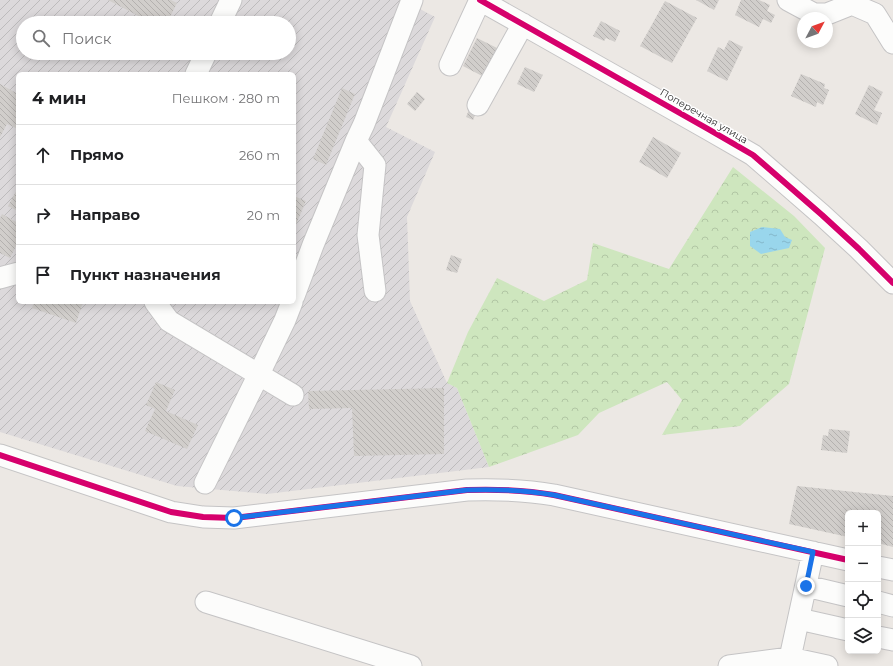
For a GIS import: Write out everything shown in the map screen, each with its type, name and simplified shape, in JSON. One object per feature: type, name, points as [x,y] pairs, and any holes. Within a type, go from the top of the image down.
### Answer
[{"type":"street","points":[[223,16],[231,0]]},
{"type":"street","points":[[296,291],[364,124],[412,0]]},
{"type":"street","points":[[450,65],[480,0]]},
{"type":"street","name":"Поперечная улица","points":[[480,0],[708,128],[752,156],[822,215],[893,283]]},
{"type":"street","points":[[788,0],[814,14],[827,14],[852,4],[875,14],[893,43]]},
{"type":"street","points":[[478,105],[523,24]]},
{"type":"street","points":[[356,141],[375,165],[368,235],[375,291]]},
{"type":"street","points":[[0,278],[16,274]]},
{"type":"street","points":[[156,304],[169,321],[293,395]]},
{"type":"street","points":[[205,483],[259,374],[291,304]]},
{"type":"street","points":[[0,455],[171,512],[203,518],[234,518],[467,490],[526,490],[845,559]]},
{"type":"street","points":[[790,658],[813,552]]},
{"type":"street","points":[[881,568],[893,570]]},
{"type":"street","points":[[806,586],[845,595]]},
{"type":"street","points":[[206,602],[411,666]]},
{"type":"street","points":[[881,603],[893,606]]},
{"type":"street","points":[[799,619],[845,629]]},
{"type":"street","points":[[881,638],[893,640]]},
{"type":"street","points":[[729,666],[790,658],[827,666]]},
{"type":"shaded area","points":[[0,0],[403,0],[435,17],[386,127],[435,152],[407,217],[410,301],[447,383],[457,388],[489,467],[267,494],[177,486],[0,432]]},
{"type":"green space","points":[[733,167],[794,216],[825,248],[789,384],[740,426],[662,435],[682,400],[667,382],[599,413],[578,435],[489,467],[457,388],[447,383],[468,332],[497,278],[544,301],[587,280],[593,243],[669,269]]},
{"type":"water","points":[[762,227],[780,229],[785,237],[792,240],[789,248],[761,254],[750,246],[750,232]]},
{"type":"building","points":[[108,0],[171,0],[177,3],[170,16],[139,16]]},
{"type":"building","points":[[696,0],[719,0],[714,10]]},
{"type":"building","points":[[741,0],[759,0],[770,5],[767,11],[775,15],[771,23],[763,19],[759,27],[735,15]]},
{"type":"building","points":[[665,1],[697,18],[672,63],[640,46]]},
{"type":"building","points":[[601,21],[620,31],[615,42],[606,38],[604,41],[593,36]]},
{"type":"building","points":[[477,38],[501,50],[486,78],[463,66]]},
{"type":"building","points":[[729,40],[743,47],[727,81],[707,71],[718,47],[724,50]]},
{"type":"building","points":[[525,67],[543,75],[534,92],[517,84]]},
{"type":"building","points":[[801,74],[825,84],[824,88],[829,90],[823,105],[817,102],[816,107],[791,96]]},
{"type":"building","points":[[0,84],[16,93],[16,128],[7,124],[0,137]]},
{"type":"building","points":[[869,85],[883,92],[874,110],[882,113],[877,125],[855,114]]},
{"type":"building","points":[[342,88],[355,94],[326,165],[313,159]]},
{"type":"building","points":[[417,92],[425,99],[415,111],[407,104]]},
{"type":"building","points":[[471,105],[478,109],[473,120],[466,117]]},
{"type":"building","points":[[653,137],[681,153],[667,178],[639,162]]},
{"type":"building","points":[[16,192],[16,210],[8,206]]},
{"type":"building","points":[[296,197],[306,201],[296,224]]},
{"type":"building","points":[[2,214],[16,222],[16,246],[10,258],[0,253],[0,218]]},
{"type":"building","points":[[451,255],[462,259],[457,273],[446,270]]},
{"type":"building","points":[[33,304],[82,304],[76,323],[32,308]]},
{"type":"building","points":[[156,382],[175,390],[166,411],[198,425],[187,449],[145,431],[155,409],[146,405]]},
{"type":"building","points":[[444,388],[444,454],[354,456],[352,408],[309,409],[308,391]]},
{"type":"building","points":[[829,429],[850,431],[847,453],[821,450],[823,435],[828,436]]},
{"type":"building","points":[[797,486],[893,496],[893,547],[881,544],[881,510],[845,510],[845,536],[789,524]]},
{"type":"cycle path","points":[[480,0],[753,155],[822,215],[893,283]]},
{"type":"cycle path","points":[[0,455],[171,512],[203,517],[234,518],[467,490],[522,491],[554,495],[845,559]]},
{"type":"route","points":[[234,518],[467,490],[526,490],[813,552],[806,586]]}]
